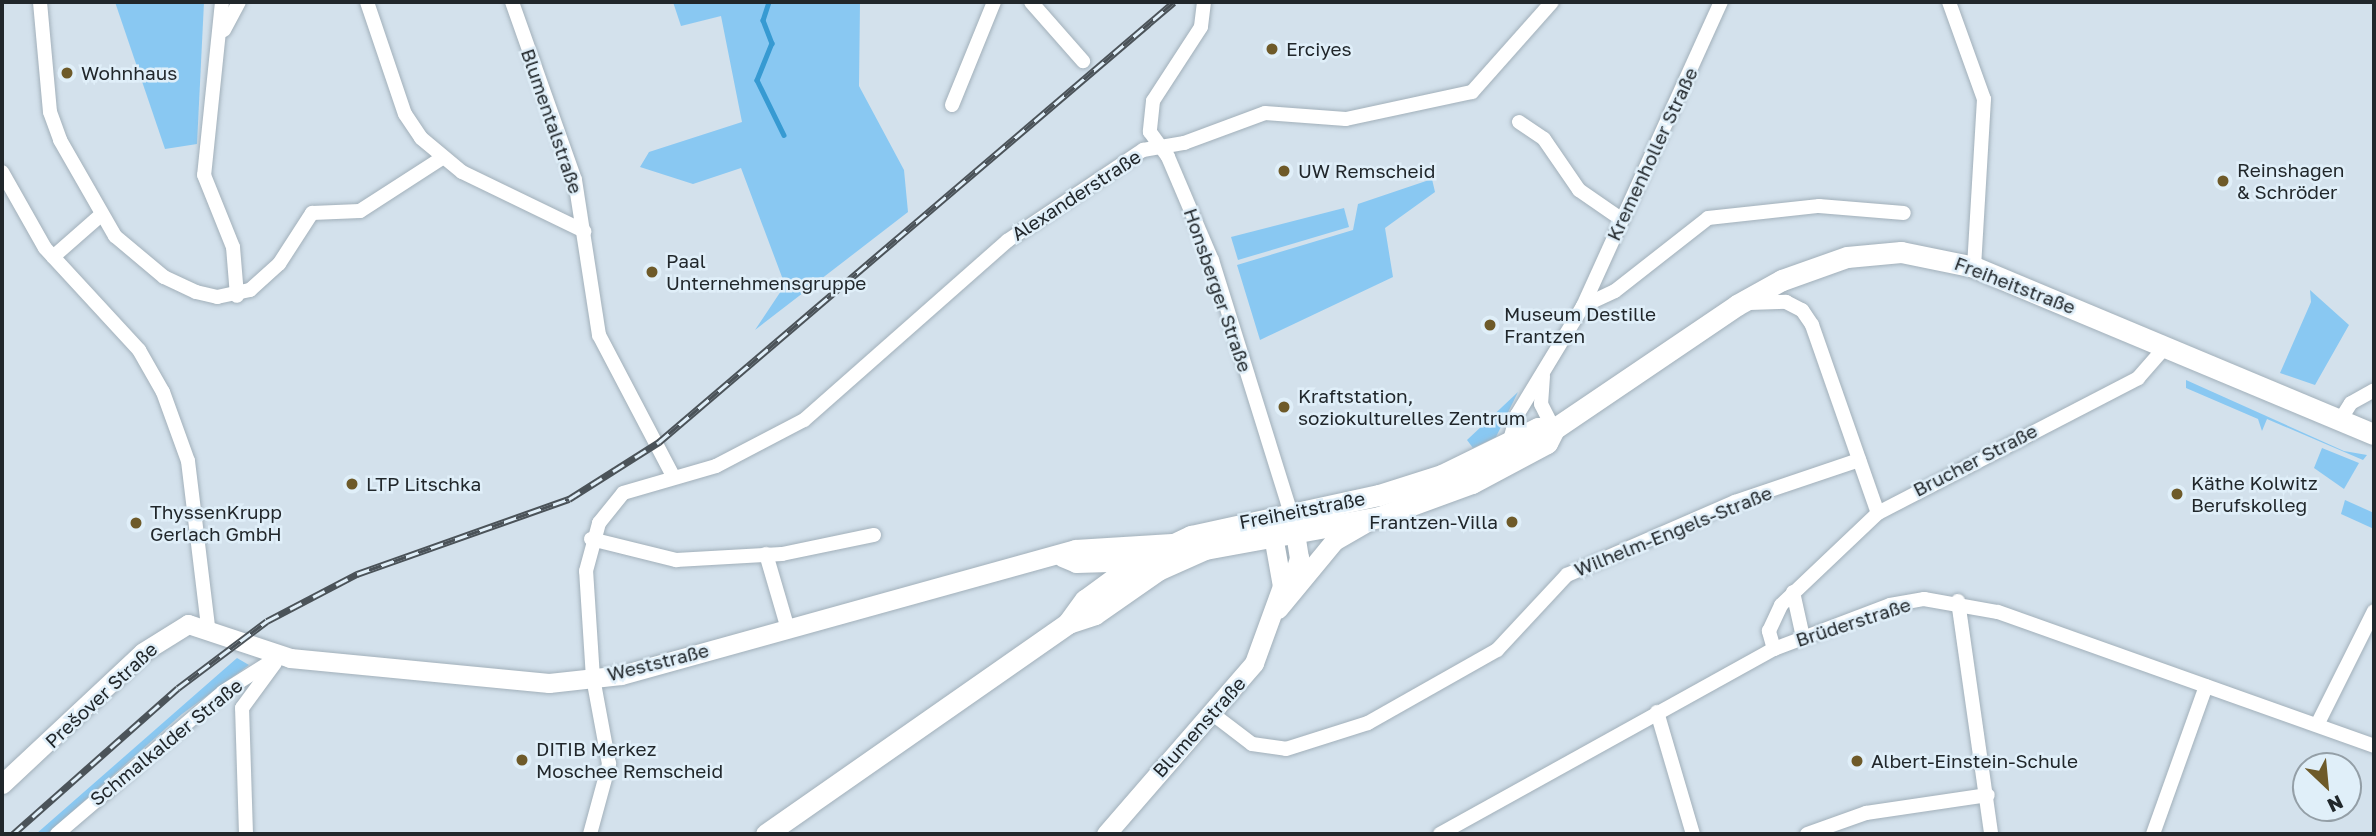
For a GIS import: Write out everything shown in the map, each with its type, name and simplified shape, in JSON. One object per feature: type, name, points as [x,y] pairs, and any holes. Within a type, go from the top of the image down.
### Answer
[{"type":"main road","name":"Freiheitstraße","points":[[1282,525],[1379,517],[1492,473],[1547,443],[1553,429],[1737,305],[1807,270],[1873,253],[1926,255],[1974,267],[2166,346],[2339,422],[2374,433]]},
{"type":"main road","name":"Freiheitstraße","points":[[1068,623],[1085,600],[1138,561],[1282,525],[1413,485],[1509,444],[1538,428],[1553,429]]},
{"type":"main road","name":"Freiheitstraße","points":[[766,834],[1068,623],[1095,614],[1177,551]]},
{"type":"street","points":[[40,2],[50,112],[101,215],[115,236],[164,278],[196,292],[237,296],[279,264],[312,213],[360,211],[442,158]]},
{"type":"street","points":[[222,2],[223,32],[204,174],[233,247],[237,296]]},
{"type":"street","points":[[223,32],[239,2]]},
{"type":"street","points":[[367,2],[405,114],[442,158],[584,231]]},
{"type":"street","name":"Blumentalstraße","points":[[512,2],[575,180],[599,335],[672,474]]},
{"type":"street","points":[[952,105],[994,2]]},
{"type":"street","points":[[1031,2],[1083,61]]},
{"type":"street","name":"Honsberger Straße","points":[[1204,2],[1201,27],[1148,117],[1157,143],[1212,260],[1282,525]]},
{"type":"street","name":"Alexanderstraße","points":[[591,539],[623,493],[672,474],[716,466],[804,420],[1007,241],[1157,143],[1184,143],[1265,113],[1346,118],[1472,92],[1552,2]]},
{"type":"street","name":"Kremenholler Straße","points":[[1509,444],[1517,415],[1583,306],[1721,2]]},
{"type":"street","points":[[1949,2],[1984,99],[1974,267]]},
{"type":"street","points":[[1519,122],[1545,139],[1579,190],[1621,219]]},
{"type":"street","points":[[2,172],[53,257],[139,350],[166,399],[188,461],[208,626]]},
{"type":"street","points":[[1583,306],[1615,291],[1708,218],[1819,206],[1904,213]]},
{"type":"street","points":[[53,257],[101,215]]},
{"type":"street","points":[[1737,305],[1762,300],[1802,310],[1878,513]]},
{"type":"street","name":"Brucher Straße","points":[[1774,649],[1773,620],[1793,592],[1878,513],[2138,378],[2166,346]]},
{"type":"street","points":[[1543,375],[1541,404],[1553,429]]},
{"type":"street","points":[[2339,422],[2351,403],[2374,390]]},
{"type":"street","name":"Wilhelm-Engels-Straße","points":[[1214,715],[1252,744],[1278,749],[1356,728],[1497,650],[1567,575],[1711,512],[1859,460]]},
{"type":"street","name":"Blumenstraße","points":[[1277,610],[1334,541],[1379,517]]},
{"type":"street","name":"Blumenstraße","points":[[1106,834],[1214,715],[1254,663],[1297,573],[1282,525]]},
{"type":"street","points":[[590,834],[609,764],[593,678],[584,593],[591,539],[676,560],[766,554],[874,535]]},
{"type":"street","name":"Weststraße","points":[[208,626],[281,656],[488,680],[593,678],[1062,557],[1074,549],[1177,551]]},
{"type":"street","points":[[766,554],[788,629]]},
{"type":"street","name":"Weststraße","points":[[1062,557],[1076,563],[1138,561]]},
{"type":"street","points":[[1793,592],[1803,637]]},
{"type":"street","points":[[1958,601],[1988,795],[1991,834]]},
{"type":"street","name":"Brüderstraße","points":[[1440,834],[1774,649],[1890,605],[1958,601],[2318,723],[2374,746]]},
{"type":"street","points":[[2318,723],[2374,611]]},
{"type":"street","name":"Prešover Straße","points":[[2,785],[143,652],[188,624],[208,626]]},
{"type":"street","points":[[246,834],[242,708],[281,656]]},
{"type":"street","name":"Schmalkalder Straße","points":[[57,834],[223,692],[281,656]]},
{"type":"street","points":[[2152,834],[2206,686]]},
{"type":"street","points":[[1657,712],[1693,834]]},
{"type":"street","points":[[1807,834],[1866,813],[1988,795]]},
{"type":"shaded area","points":[[115,2],[204,2],[197,144],[165,149]]},
{"type":"shaded area","points":[[673,2],[860,2],[859,86],[904,170],[908,212],[755,330],[785,285],[741,168],[693,184],[640,167],[649,152],[742,122],[721,16],[681,26]]},
{"type":"shaded area","points":[[1432,179],[1435,192],[1385,228],[1393,277],[1260,340],[1237,265],[1353,230],[1358,204]]},
{"type":"shaded area","points":[[1344,208],[1349,227],[1238,260],[1231,237]]},
{"type":"shaded area","points":[[2310,290],[2349,325],[2315,385],[2280,373],[2311,302]]},
{"type":"shaded area","points":[[2186,380],[2344,451],[2367,455],[2363,460],[2267,419],[2262,431],[2258,419],[2186,388]]},
{"type":"shaded area","points":[[1518,392],[1496,437],[1473,448],[1467,440]]},
{"type":"shaded area","points":[[2322,448],[2359,463],[2344,489],[2314,468]]},
{"type":"shaded area","points":[[2345,500],[2374,513],[2374,529],[2341,514]]},
{"type":"shaded area","points":[[237,658],[249,665],[182,714],[47,834],[36,834]]},
{"type":"waterway","points":[[769,2],[763,20],[772,43],[757,80],[784,135]]},
{"type":"railway","points":[[13,834],[178,688],[267,621],[357,574],[569,499],[659,442],[1174,2]]},
{"type":"place","name":"Erciyes","points":[[1272,49]]},
{"type":"place","name":"Wohnhaus","points":[[67,73]]},
{"type":"place","name":"UW Remscheid","points":[[1284,171]]},
{"type":"place","name":"Reinshagen & Schröder","points":[[2223,181]]},
{"type":"place","name":"Paal Unternehmensgruppe","points":[[652,272]]},
{"type":"place","name":"Museum Destille Frantzen","points":[[1490,325]]},
{"type":"place","name":"Kraftstation, soziokulturelles Zentrum","points":[[1284,407]]},
{"type":"place","name":"LTP Litschka","points":[[352,484]]},
{"type":"place","name":"Käthe Kolwitz Berufskolleg","points":[[2177,494]]},
{"type":"place","name":"Frantzen-Villa","points":[[1512,522]]},
{"type":"place","name":"ThyssenKrupp Gerlach GmbH","points":[[136,523]]},
{"type":"place","name":"DITIB Merkez Moschee Remscheid","points":[[522,760]]},
{"type":"place","name":"Albert-Einstein-Schule","points":[[1857,761]]}]
